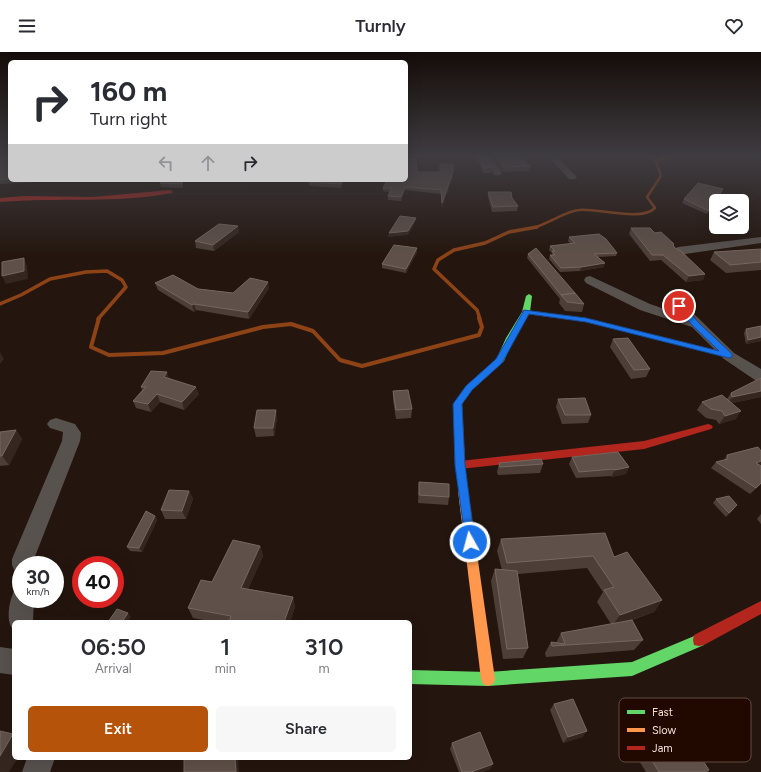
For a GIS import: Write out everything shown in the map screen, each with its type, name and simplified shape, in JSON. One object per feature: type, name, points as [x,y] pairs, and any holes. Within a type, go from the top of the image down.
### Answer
[{"type":"street","points":[[0,200],[24,198],[93,199],[170,192]]},
{"type":"street","points":[[678,250],[761,240]]},
{"type":"street","points":[[590,280],[645,307],[696,325]]},
{"type":"street","points":[[488,679],[460,465],[458,404],[469,388],[500,361],[526,312],[529,296]]},
{"type":"street","points":[[672,297],[696,325],[729,356]]},
{"type":"street","points":[[526,312],[586,320],[729,356],[758,371]]},
{"type":"street","points":[[24,556],[71,441],[72,433],[69,428],[56,424]]},
{"type":"street","points":[[460,465],[644,445],[708,427]]},
{"type":"street","points":[[412,677],[488,679],[632,669],[711,635],[761,607]]},
{"type":"street","points":[[21,620],[22,608]]},
{"type":"street","points":[[0,660],[12,662]]},
{"type":"street","points":[[36,772],[40,760]]},
{"type":"building","points":[[391,190],[404,190],[401,197],[388,196]]},
{"type":"building","points":[[436,190],[447,190],[442,203],[441,190]]},
{"type":"building","points":[[692,190],[723,190],[720,194],[709,194],[709,211],[684,199]]},
{"type":"building","points":[[488,192],[511,192],[512,198],[518,206],[493,207]]},
{"type":"building","points":[[400,216],[416,218],[408,231],[389,233]]},
{"type":"building","points":[[219,224],[238,226],[213,245],[195,241]]},
{"type":"building","points":[[631,228],[650,228],[655,233],[661,232],[674,244],[673,245],[675,248],[681,251],[705,274],[689,276],[663,255],[652,255]]},
{"type":"building","points":[[599,234],[606,239],[617,253],[594,254],[605,263],[581,267],[561,268],[550,255],[555,255],[552,251],[555,251],[550,246],[575,243],[569,237]]},
{"type":"building","points":[[394,245],[417,248],[406,269],[382,264]]},
{"type":"building","points":[[536,248],[575,293],[561,295],[528,254]]},
{"type":"building","points":[[761,249],[761,262],[730,265],[714,252]]},
{"type":"building","points":[[24,258],[24,271],[2,276],[2,262]]},
{"type":"building","points":[[173,275],[198,289],[233,293],[250,278],[268,282],[248,312],[194,304],[192,305],[155,283]]},
{"type":"building","points":[[575,293],[584,304],[567,302],[561,295]]},
{"type":"building","points":[[761,326],[761,337],[748,340],[746,329]]},
{"type":"building","points":[[628,338],[650,369],[634,370],[613,339]]},
{"type":"building","points":[[151,371],[167,372],[164,377],[196,387],[182,402],[157,394],[148,404],[133,401],[146,387],[141,387]]},
{"type":"building","points":[[761,378],[761,391],[732,397],[731,393]]},
{"type":"building","points":[[408,390],[412,409],[396,410],[393,391]]},
{"type":"building","points":[[722,395],[741,411],[725,416],[722,411],[711,409],[702,402]]},
{"type":"building","points":[[585,398],[591,415],[565,415],[558,399]]},
{"type":"building","points":[[257,410],[276,410],[273,428],[254,428]]},
{"type":"building","points":[[16,430],[2,456],[0,456],[0,432]]},
{"type":"building","points":[[758,447],[761,451],[761,461],[756,463],[761,466],[761,483],[756,488],[716,462],[728,459],[727,455]]},
{"type":"building","points":[[618,452],[629,467],[615,470],[579,472],[572,457]]},
{"type":"building","points":[[541,459],[543,464],[500,467],[499,463]]},
{"type":"building","points":[[419,482],[449,484],[449,497],[419,495]]},
{"type":"building","points":[[169,490],[189,491],[182,511],[161,510]]},
{"type":"building","points":[[729,496],[737,505],[729,513],[716,499]]},
{"type":"building","points":[[146,511],[155,516],[139,548],[127,547]]},
{"type":"building","points":[[605,533],[614,557],[627,552],[662,600],[620,615],[604,590],[614,587],[593,556],[507,563],[501,539]]},
{"type":"building","points":[[233,540],[260,546],[241,588],[293,597],[285,620],[230,620],[231,616],[188,608],[201,580],[212,582]]},
{"type":"building","points":[[495,569],[517,571],[528,648],[507,649]]},
{"type":"building","points":[[117,609],[128,613],[123,620],[109,620]]},
{"type":"building","points":[[632,620],[643,640],[552,646],[551,642],[565,644],[561,633]]},
{"type":"building","points":[[573,699],[587,731],[568,737],[554,704]]},
{"type":"building","points":[[0,731],[12,734],[12,736],[0,756]]},
{"type":"building","points":[[480,732],[493,764],[471,772],[462,772],[452,743]]},
{"type":"building","points":[[184,760],[235,760],[236,772],[184,772]]},
{"type":"building","points":[[653,762],[704,762],[709,770],[706,772],[659,772]]},
{"type":"waterway","points":[[533,228],[579,210],[619,214],[640,214],[648,212],[655,208],[647,197],[652,190]]},
{"type":"waterway","points":[[533,228],[537,227]]},
{"type":"waterway","points":[[480,319],[477,310],[434,269],[438,260],[454,250],[485,243],[509,232],[533,228]]},
{"type":"waterway","points":[[0,304],[21,295],[50,279],[86,272],[107,271],[122,280],[126,287],[98,319]]},
{"type":"waterway","points":[[99,318],[91,347],[109,355],[163,353],[263,327],[291,324],[313,331],[340,360],[362,366],[479,335],[482,327],[479,318]]},
{"type":"traffic: fast","points":[[463,491],[460,465],[458,404],[469,388],[500,361],[510,338],[526,312],[529,296]]},
{"type":"traffic: fast","points":[[412,677],[488,679],[632,669],[699,640]]},
{"type":"traffic: slow","points":[[463,491],[488,679]]},
{"type":"traffic: jam","points":[[0,200],[24,198],[93,199],[170,192]]},
{"type":"traffic: jam","points":[[526,312],[586,320],[729,356]]},
{"type":"traffic: jam","points":[[460,465],[644,445],[708,427]]},
{"type":"traffic: jam","points":[[699,640],[761,607]]},
{"type":"route","points":[[470,542],[460,465],[458,404],[469,388],[500,361],[510,338],[526,312],[586,320],[614,326],[729,356],[708,337],[679,306]]}]
